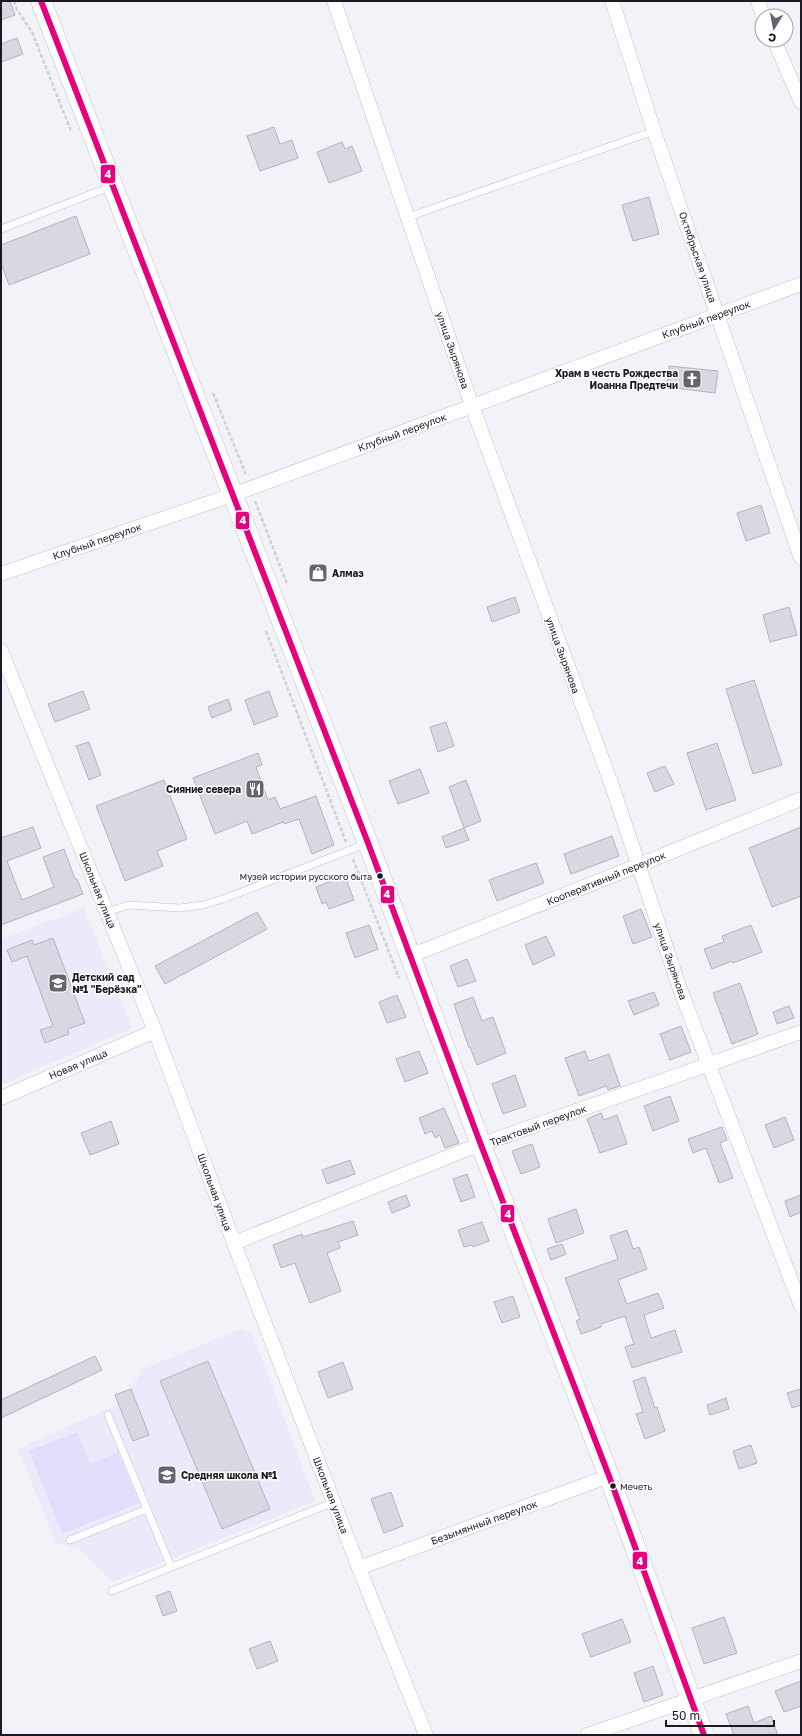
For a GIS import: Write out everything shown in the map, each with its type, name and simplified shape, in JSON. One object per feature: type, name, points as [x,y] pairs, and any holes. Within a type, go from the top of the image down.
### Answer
[{"type":"main road","points":[[41,1],[368,843],[481,1145],[609,1476],[704,1735]]},
{"type":"street","name":"улица Зырянова","points":[[334,1],[472,406],[611,783],[680,989],[801,1306]]},
{"type":"street","name":"Октябрьская улица","points":[[612,1],[654,131],[801,558]]},
{"type":"street","points":[[777,48],[801,102]]},
{"type":"street","name":"Клубный переулок","points":[[1,574],[232,495],[801,284]]},
{"type":"street","name":"Школьная улица","points":[[1,651],[155,1031],[234,1243],[359,1568],[426,1735]]},
{"type":"street","name":"Кооперативный переулок","points":[[410,956],[801,799]]},
{"type":"street","name":"Новая улица","points":[[1,1098],[155,1031]]},
{"type":"street","name":"Трактовый переулок","points":[[234,1243],[481,1145],[709,1063],[801,1032]]},
{"type":"street","name":"Безымянный переулок","points":[[359,1568],[609,1476]]},
{"type":"street","points":[[587,1735],[801,1661]]},
{"type":"lane","points":[[408,217],[654,131]]},
{"type":"lane","points":[[1,229],[112,186]]},
{"type":"lane","points":[[107,912],[128,905],[180,908],[203,905],[368,843]]},
{"type":"lane","points":[[108,1415],[171,1567]]},
{"type":"lane","points":[[112,1591],[334,1502]]},
{"type":"lane","points":[[70,1540],[147,1509]]},
{"type":"path","points":[[14,1],[17,10],[32,32],[73,134]]},
{"type":"path","points":[[264,627],[401,985]]},
{"type":"shaded area","name":"Детский сад №1 \"Берёзка\"","points":[[84,908],[132,1028],[1,1085],[1,939]]},
{"type":"shaded area","name":"Средняя школа №1","points":[[241,1329],[252,1333],[315,1501],[113,1582],[80,1549],[56,1543],[18,1449],[118,1404],[115,1395],[131,1389],[129,1385],[135,1382],[141,1373],[140,1370]]},
{"type":"shaded area","points":[[77,1432],[97,1482],[90,1464],[118,1452],[139,1503],[62,1534],[29,1451]]},
{"type":"building","points":[[1,1],[10,1],[15,15],[1,20]]},
{"type":"building","points":[[17,38],[23,54],[1,62],[1,44]]},
{"type":"building","points":[[274,127],[280,144],[292,140],[298,158],[260,171],[247,136]]},
{"type":"building","points":[[342,142],[345,149],[352,146],[362,171],[329,183],[317,152]]},
{"type":"building","points":[[649,197],[659,234],[633,241],[622,205]]},
{"type":"building","points":[[76,216],[90,254],[9,285],[1,263],[1,245]]},
{"type":"building","name":"Храм в честь Рождества Иоанна Предтечи","points":[[669,366],[718,371],[715,393],[667,387]]},
{"type":"building","points":[[761,505],[770,533],[746,541],[737,513]]},
{"type":"building","points":[[515,597],[520,612],[492,622],[487,607]]},
{"type":"building","points":[[789,607],[797,635],[770,642],[763,615]]},
{"type":"building","points":[[754,680],[782,765],[753,774],[726,689]]},
{"type":"building","points":[[83,691],[90,709],[55,722],[48,704]]},
{"type":"building","points":[[269,691],[278,716],[254,725],[245,700]]},
{"type":"building","points":[[228,699],[232,710],[212,718],[208,707]]},
{"type":"building","points":[[446,722],[454,746],[438,752],[430,727]]},
{"type":"building","points":[[89,742],[101,775],[89,780],[76,746]]},
{"type":"building","points":[[717,743],[736,800],[706,810],[687,753]]},
{"type":"building","points":[[258,753],[262,765],[256,767],[268,800],[275,797],[280,809],[316,796],[334,845],[312,854],[299,819],[284,824],[283,822],[252,834],[247,821],[215,834],[193,778]]},
{"type":"building","points":[[665,766],[674,784],[655,792],[647,773]]},
{"type":"building","points":[[420,769],[429,793],[398,804],[389,781]]},
{"type":"building","points":[[164,780],[187,839],[157,851],[163,866],[125,881],[96,806]]},
{"type":"building","points":[[466,780],[481,821],[464,828],[449,787]]},
{"type":"building","points":[[33,827],[41,848],[7,861],[22,900],[54,887],[43,857],[64,849],[75,879],[77,879],[83,894],[1,925],[1,838]]},
{"type":"building","points":[[801,827],[801,896],[772,907],[749,848]]},
{"type":"building","points":[[464,828],[469,840],[446,848],[442,837]]},
{"type":"building","points":[[612,836],[619,856],[571,874],[564,854]]},
{"type":"building","points":[[536,863],[544,883],[497,901],[489,880]]},
{"type":"building","points":[[345,876],[354,900],[329,909],[326,902],[322,904],[316,887]]},
{"type":"building","points":[[641,909],[652,937],[633,944],[623,916]]},
{"type":"building","points":[[257,912],[267,929],[165,984],[155,966]]},
{"type":"building","points":[[369,925],[378,949],[355,958],[346,933]]},
{"type":"building","points":[[751,925],[762,952],[712,969],[704,949],[724,942],[722,936]]},
{"type":"building","points":[[546,936],[555,955],[533,965],[525,945]]},
{"type":"building","points":[[53,938],[85,1023],[68,1029],[69,1034],[45,1043],[40,1030],[53,1026],[27,956],[12,962],[7,950],[32,940],[34,945]]},
{"type":"building","points":[[467,959],[476,981],[458,987],[450,966]]},
{"type":"building","points":[[740,983],[758,1034],[732,1044],[713,993]]},
{"type":"building","points":[[654,992],[659,1005],[634,1015],[628,1001]]},
{"type":"building","points":[[397,995],[406,1017],[387,1023],[379,1002]]},
{"type":"building","points":[[473,997],[482,1021],[493,1017],[506,1053],[477,1065],[470,1047],[469,1048],[454,1004]]},
{"type":"building","points":[[789,1006],[794,1018],[777,1024],[773,1012]]},
{"type":"building","points":[[681,1026],[691,1052],[670,1060],[660,1034]]},
{"type":"building","points":[[419,1051],[428,1073],[405,1082],[396,1059]]},
{"type":"building","points":[[585,1051],[589,1061],[609,1054],[620,1086],[608,1090],[606,1086],[579,1096],[565,1058]]},
{"type":"building","points":[[515,1075],[526,1106],[503,1114],[492,1084]]},
{"type":"building","points":[[670,1096],[679,1121],[653,1131],[644,1106]]},
{"type":"building","points":[[444,1108],[459,1143],[445,1148],[440,1135],[435,1138],[432,1131],[425,1134],[419,1118]]},
{"type":"building","points":[[601,1113],[604,1120],[617,1115],[627,1144],[600,1153],[587,1119]]},
{"type":"building","points":[[785,1117],[794,1140],[774,1148],[765,1125]]},
{"type":"building","points":[[111,1121],[119,1144],[90,1155],[81,1133]]},
{"type":"building","points":[[722,1127],[727,1140],[720,1143],[733,1178],[719,1183],[706,1148],[693,1153],[688,1139]]},
{"type":"building","points":[[532,1144],[540,1167],[521,1174],[512,1151]]},
{"type":"building","points":[[350,1160],[355,1174],[327,1184],[322,1170]]},
{"type":"building","points":[[467,1174],[475,1197],[461,1202],[453,1179]]},
{"type":"building","points":[[406,1195],[410,1206],[392,1213],[388,1202]]},
{"type":"building","points":[[801,1195],[801,1212],[790,1217],[785,1201]]},
{"type":"building","points":[[576,1209],[584,1233],[556,1243],[548,1219]]},
{"type":"building","points":[[353,1221],[358,1235],[338,1242],[340,1248],[327,1253],[341,1291],[310,1303],[295,1263],[281,1268],[273,1245],[302,1234],[303,1237]]},
{"type":"building","points":[[482,1222],[489,1241],[473,1247],[472,1245],[464,1247],[458,1230]]},
{"type":"building","points":[[627,1230],[633,1249],[639,1247],[647,1269],[618,1280],[627,1304],[658,1293],[664,1308],[644,1315],[651,1338],[675,1330],[682,1352],[632,1368],[625,1347],[634,1344],[625,1316],[601,1324],[601,1327],[581,1334],[576,1321],[580,1319],[565,1278],[618,1259],[610,1236]]},
{"type":"building","points":[[562,1244],[566,1254],[551,1260],[547,1249]]},
{"type":"building","points":[[513,1296],[520,1317],[502,1323],[494,1302]]},
{"type":"building","points":[[95,1356],[102,1370],[1,1418],[1,1400]]},
{"type":"building","points":[[208,1361],[270,1509],[222,1529],[160,1381]]},
{"type":"building","points":[[343,1362],[353,1389],[328,1398],[318,1372]]},
{"type":"building","points":[[645,1377],[655,1408],[657,1407],[665,1431],[645,1439],[636,1414],[643,1412],[633,1381]]},
{"type":"building","points":[[131,1389],[149,1435],[133,1441],[115,1395]]},
{"type":"building","points":[[801,1389],[801,1405],[792,1408],[787,1393]]},
{"type":"building","points":[[726,1398],[729,1409],[710,1415],[707,1405]]},
{"type":"building","points":[[751,1445],[757,1463],[739,1469],[733,1451]]},
{"type":"building","points":[[391,1492],[403,1526],[384,1533],[371,1499]]},
{"type":"building","points":[[170,1591],[177,1611],[163,1616],[156,1596]]},
{"type":"building","points":[[724,1617],[737,1653],[704,1664],[692,1628]]},
{"type":"building","points":[[622,1619],[631,1642],[591,1657],[582,1634]]},
{"type":"building","points":[[270,1641],[278,1661],[257,1669],[249,1649]]},
{"type":"building","points":[[653,1666],[663,1695],[644,1702],[634,1673]]},
{"type":"building","points":[[801,1681],[801,1706],[784,1712],[775,1691]]},
{"type":"building","points":[[748,1706],[754,1723],[771,1716],[778,1735],[734,1735],[726,1714]]},
{"type":"transit line","name":"4","points":[[41,1],[368,843],[481,1145],[609,1476],[704,1735]]},
{"type":"place","name":"Храм в честь Рождества Иоанна Предтечи","points":[[692,379]]},
{"type":"place","name":"Алмаз","points":[[318,573]]},
{"type":"place","name":"Сияние севера","points":[[255,789]]},
{"type":"place","name":"Музей истории русского быта","points":[[380,876]]},
{"type":"place","name":"Детский сад №1 \"Берёзка\"","points":[[58,983]]},
{"type":"place","name":"Средняя школа №1","points":[[167,1475]]},
{"type":"place","name":"Мечеть","points":[[613,1486]]}]
